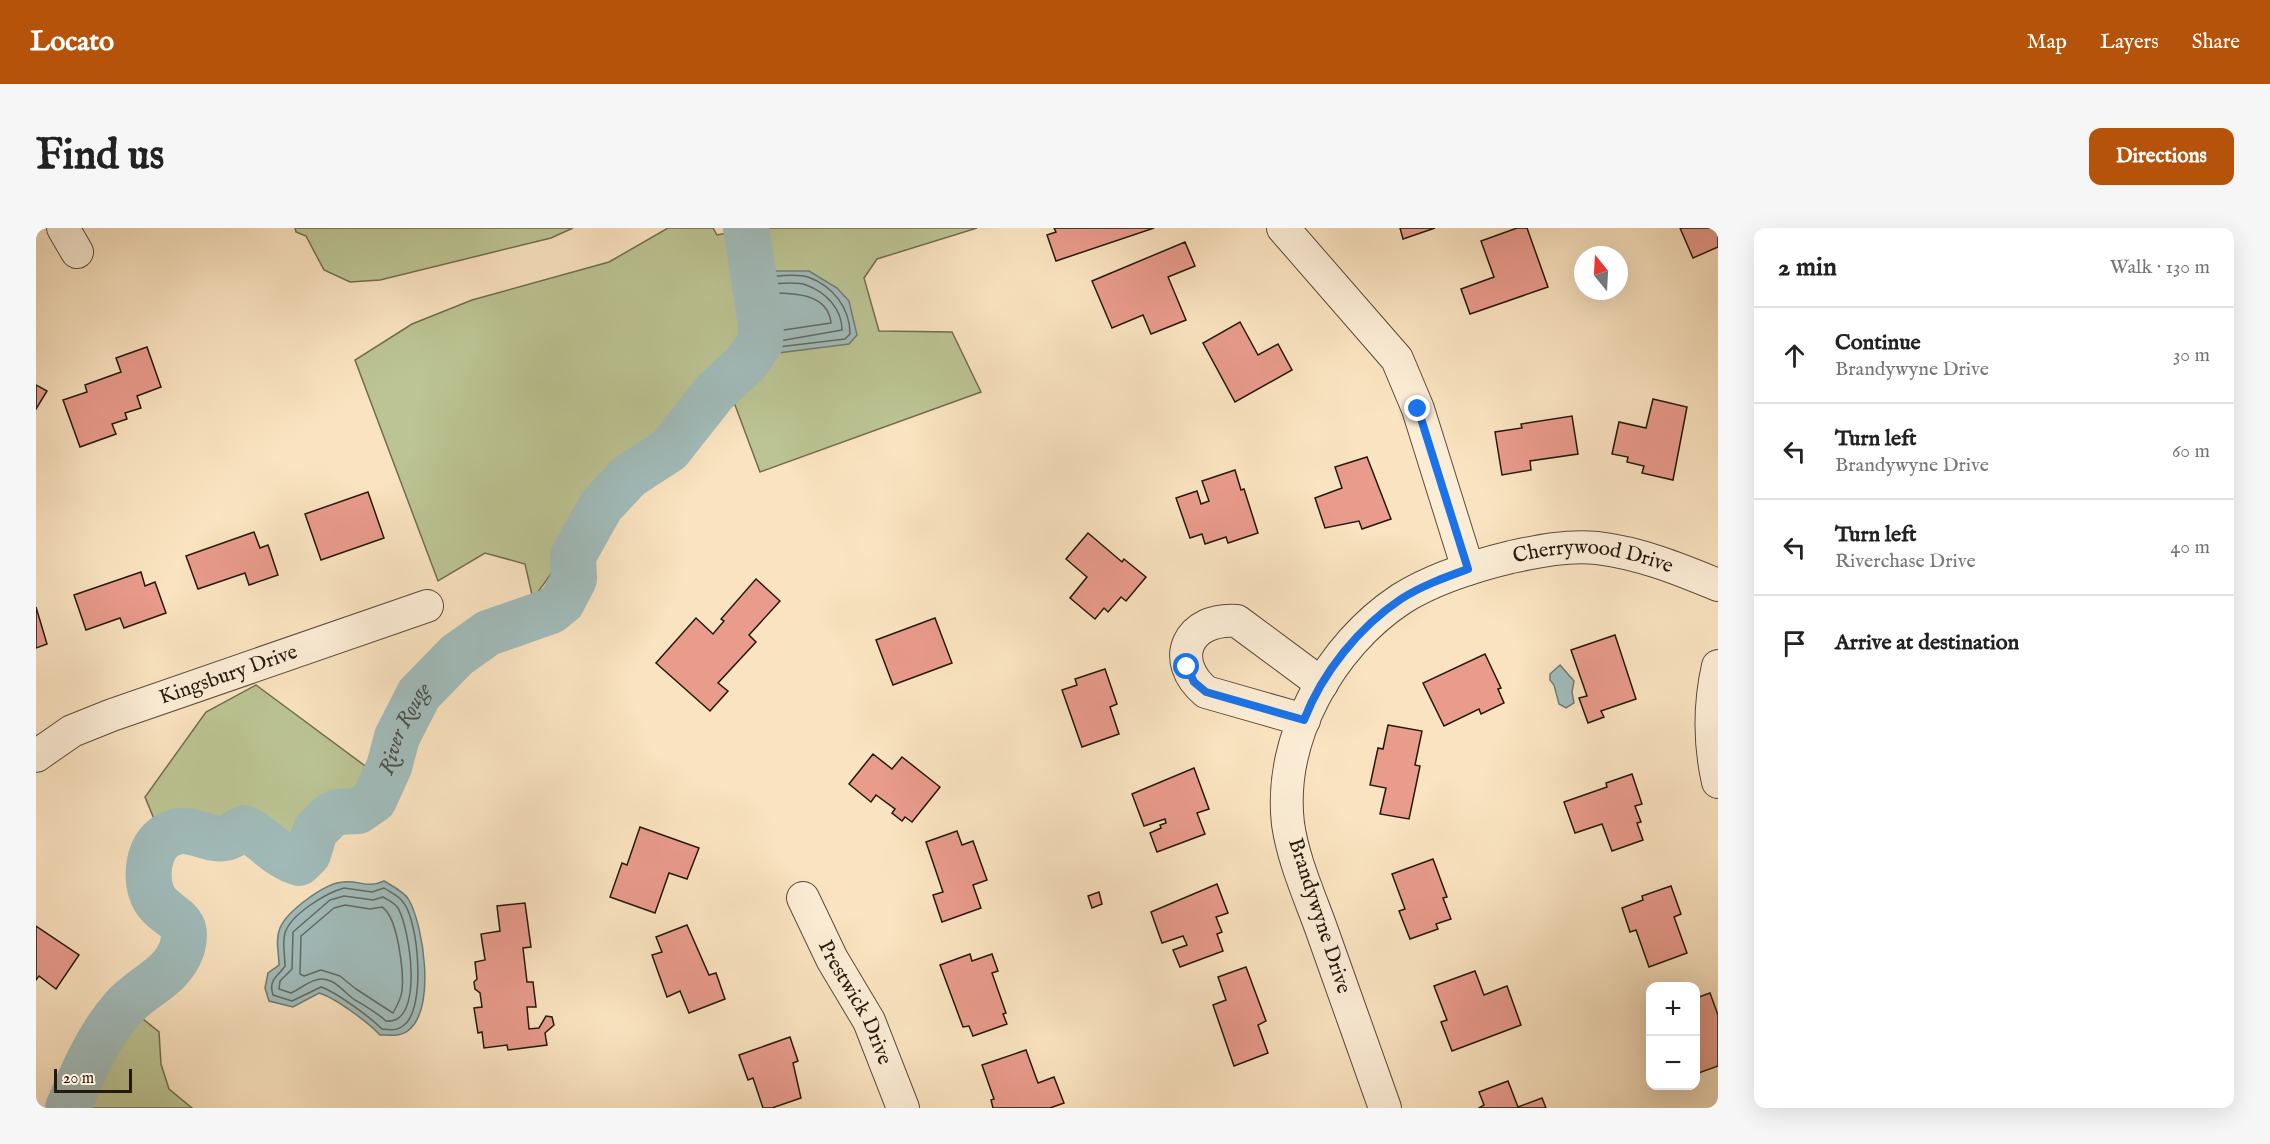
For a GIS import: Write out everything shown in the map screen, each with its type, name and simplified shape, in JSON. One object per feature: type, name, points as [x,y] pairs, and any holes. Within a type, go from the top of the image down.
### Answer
[{"type":"street","points":[[1283,228],[1397,359],[1418,409],[1468,569]]},
{"type":"street","name":"Cherrywood Drive","points":[[1468,569],[1539,551],[1596,548],[1630,554],[1667,565],[1718,585]]},
{"type":"street","name":"Brandywyne Drive","points":[[1385,1108],[1302,875],[1288,825],[1289,784],[1296,742],[1304,720],[1322,684],[1349,646],[1401,599],[1468,569]]},
{"type":"street","name":"Kingsbury Drive","points":[[36,756],[72,731],[112,715],[427,606]]},
{"type":"street","points":[[1304,720],[1206,692],[1194,682],[1187,667],[1186,649],[1190,639],[1209,623],[1223,620],[1237,621],[1322,684]]},
{"type":"street","points":[[1718,666],[1710,714],[1718,782]]},
{"type":"street","name":"Prestwick Drive","points":[[803,898],[832,959],[869,1021],[903,1108]]},
{"type":"green space","points":[[295,228],[573,228],[551,238],[380,280],[350,282],[324,270],[306,236],[296,232]]},
{"type":"green space","points":[[668,228],[713,228],[717,235],[752,228],[977,228],[877,259],[864,278],[879,331],[952,332],[981,392],[760,472],[735,405],[690,410],[657,447],[614,469],[581,501],[566,553],[533,599],[525,564],[485,553],[438,581],[355,360],[412,324],[472,300],[609,262]]},
{"type":"green space","points":[[256,685],[372,771],[359,785],[307,818],[290,837],[279,837],[258,818],[231,825],[159,831],[145,797],[206,712]]},
{"type":"green space","points":[[139,979],[138,1015],[159,1032],[161,1064],[169,1089],[192,1108],[54,1108],[79,1061],[103,1002]]},
{"type":"water","points":[[765,271],[809,271],[837,288],[849,301],[857,335],[849,344],[778,353],[769,358],[743,349],[746,333],[739,308],[741,280]]},
{"type":"water","points":[[1560,665],[1574,681],[1572,692],[1574,703],[1566,708],[1559,704],[1554,685],[1550,680],[1550,674]]},
{"type":"water","points":[[384,881],[407,897],[419,929],[425,985],[418,1018],[410,1029],[400,1034],[380,1035],[351,1011],[319,993],[293,1007],[269,1001],[265,988],[268,973],[279,965],[277,942],[280,928],[290,914],[307,899],[335,884],[349,882],[373,884]]},
{"type":"building","points":[[1054,228],[1154,228],[1056,261],[1047,235],[1056,232]]},
{"type":"building","points":[[1400,228],[1435,228],[1403,239]]},
{"type":"building","points":[[1517,228],[1527,228],[1548,287],[1470,314],[1461,289],[1494,277],[1481,241]]},
{"type":"building","points":[[1680,228],[1718,228],[1718,247],[1693,258]]},
{"type":"building","points":[[1185,242],[1195,266],[1168,277],[1186,320],[1151,334],[1143,315],[1112,328],[1092,281]]},
{"type":"building","points":[[1240,322],[1258,355],[1278,344],[1292,370],[1235,402],[1203,343]]},
{"type":"building","points":[[147,347],[161,387],[137,396],[141,408],[125,413],[127,419],[112,424],[116,434],[80,447],[63,400],[87,392],[85,385],[121,372],[116,358]]},
{"type":"building","points":[[36,385],[47,391],[36,409]]},
{"type":"building","points":[[1653,399],[1687,407],[1673,480],[1642,473],[1644,466],[1627,462],[1628,457],[1612,454],[1619,422],[1646,428]]},
{"type":"building","points":[[1572,416],[1578,454],[1530,461],[1531,470],[1502,475],[1495,432],[1522,428],[1521,424]]},
{"type":"building","points":[[1367,457],[1391,519],[1362,529],[1359,521],[1325,528],[1315,498],[1342,488],[1335,467]]},
{"type":"building","points":[[1235,470],[1241,490],[1244,489],[1258,533],[1228,543],[1226,537],[1205,544],[1202,534],[1190,538],[1176,498],[1197,491],[1201,504],[1209,501],[1202,481]]},
{"type":"building","points":[[368,492],[384,538],[321,560],[305,514]]},
{"type":"building","points":[[254,532],[260,548],[268,545],[278,575],[249,585],[245,573],[198,589],[186,556]]},
{"type":"building","points":[[1088,533],[1122,562],[1124,559],[1146,577],[1126,601],[1121,597],[1108,612],[1104,608],[1095,619],[1070,598],[1087,577],[1066,559]]},
{"type":"building","points":[[141,572],[145,586],[155,582],[166,613],[124,628],[120,618],[86,630],[74,595]]},
{"type":"building","points":[[756,579],[780,601],[749,635],[756,642],[718,683],[728,691],[710,711],[656,663],[696,618],[713,634],[724,621],[721,619]]},
{"type":"building","points":[[36,607],[47,644],[36,648]]},
{"type":"building","points":[[935,618],[952,663],[893,685],[876,640]]},
{"type":"building","points":[[1615,635],[1636,699],[1601,711],[1604,717],[1588,723],[1579,698],[1587,696],[1571,650]]},
{"type":"building","points":[[1485,654],[1501,688],[1498,689],[1504,703],[1481,714],[1479,709],[1444,726],[1423,683]]},
{"type":"building","points":[[1105,669],[1117,704],[1110,707],[1119,734],[1082,747],[1062,690],[1077,685],[1075,679]]},
{"type":"building","points":[[1388,725],[1422,731],[1415,765],[1420,766],[1409,819],[1380,814],[1386,788],[1370,785],[1378,748],[1383,749]]},
{"type":"building","points":[[873,754],[892,769],[902,757],[940,787],[912,822],[905,817],[902,821],[892,813],[895,809],[876,795],[871,802],[849,784]]},
{"type":"building","points":[[1194,768],[1209,809],[1197,813],[1205,834],[1157,852],[1150,833],[1161,828],[1160,825],[1166,823],[1165,819],[1144,826],[1132,794]]},
{"type":"building","points":[[1632,774],[1642,804],[1635,806],[1641,822],[1637,823],[1643,840],[1612,851],[1602,824],[1575,833],[1564,802],[1607,787],[1606,783]]},
{"type":"building","points":[[640,827],[699,848],[687,879],[669,873],[655,913],[610,897],[622,863],[627,865]]},
{"type":"building","points":[[957,831],[962,845],[973,841],[987,880],[973,885],[981,908],[942,922],[933,895],[943,892],[926,842]]},
{"type":"building","points":[[1433,859],[1447,897],[1443,898],[1451,919],[1436,924],[1438,929],[1410,939],[1399,911],[1405,909],[1392,874]]},
{"type":"building","points":[[1217,884],[1228,913],[1216,917],[1222,932],[1217,934],[1223,951],[1180,967],[1173,950],[1187,945],[1183,936],[1162,943],[1151,912]]},
{"type":"building","points":[[1671,886],[1681,914],[1674,917],[1687,953],[1649,967],[1636,930],[1630,932],[1622,908],[1643,900],[1642,896]]},
{"type":"building","points":[[1099,892],[1102,904],[1092,908],[1088,896]]},
{"type":"building","points":[[525,903],[531,947],[523,948],[527,982],[533,982],[536,1007],[527,1007],[529,1029],[539,1028],[546,1016],[552,1017],[554,1025],[545,1033],[547,1045],[508,1050],[507,1045],[484,1048],[482,1032],[478,1033],[474,1008],[482,1007],[480,993],[475,989],[474,982],[477,979],[475,962],[485,960],[481,934],[500,931],[497,906]]},
{"type":"building","points":[[687,925],[709,975],[716,973],[725,999],[689,1013],[680,991],[667,997],[652,955],[662,952],[656,937]]},
{"type":"building","points":[[36,926],[79,955],[56,989],[39,976],[36,980]]},
{"type":"building","points":[[970,954],[972,961],[992,954],[998,971],[992,973],[1006,1013],[1003,1014],[1007,1024],[973,1036],[969,1026],[963,1027],[940,965]]},
{"type":"building","points":[[1246,967],[1266,1021],[1258,1025],[1268,1053],[1234,1066],[1213,1005],[1226,1000],[1218,977]]},
{"type":"building","points":[[1475,971],[1484,995],[1507,986],[1521,1025],[1452,1051],[1441,1022],[1447,1020],[1434,986]]},
{"type":"building","points":[[1710,993],[1718,1015],[1718,1066],[1700,1073],[1700,1036],[1700,997]]},
{"type":"building","points":[[790,1037],[798,1061],[793,1063],[801,1098],[772,1108],[763,1108],[753,1078],[748,1080],[739,1055]]},
{"type":"building","points":[[1026,1050],[1038,1083],[1054,1077],[1064,1103],[1050,1108],[993,1108],[991,1100],[994,1099],[982,1065]]},
{"type":"building","points":[[1508,1081],[1518,1107],[1542,1098],[1546,1108],[1479,1108],[1484,1105],[1479,1092]]},
{"type":"waterway","name":"River Rouge","points":[[68,1108],[91,1056],[114,1019],[131,1000],[171,967],[182,948],[184,939],[182,926],[159,905],[151,891],[149,873],[155,847],[169,834],[177,831],[225,838],[245,828],[284,856],[299,863],[308,854],[315,831],[331,815],[337,812],[358,811],[374,800],[389,767],[397,737],[419,694],[457,655],[488,633],[551,611],[562,602],[574,579],[573,556],[601,506],[629,476],[669,450],[714,393],[747,362],[760,343],[761,324],[746,228]]},
{"type":"route","points":[[1187,667],[1194,682],[1206,692],[1304,720],[1308,709],[1337,661],[1369,627],[1401,599],[1468,569],[1418,409]]}]
